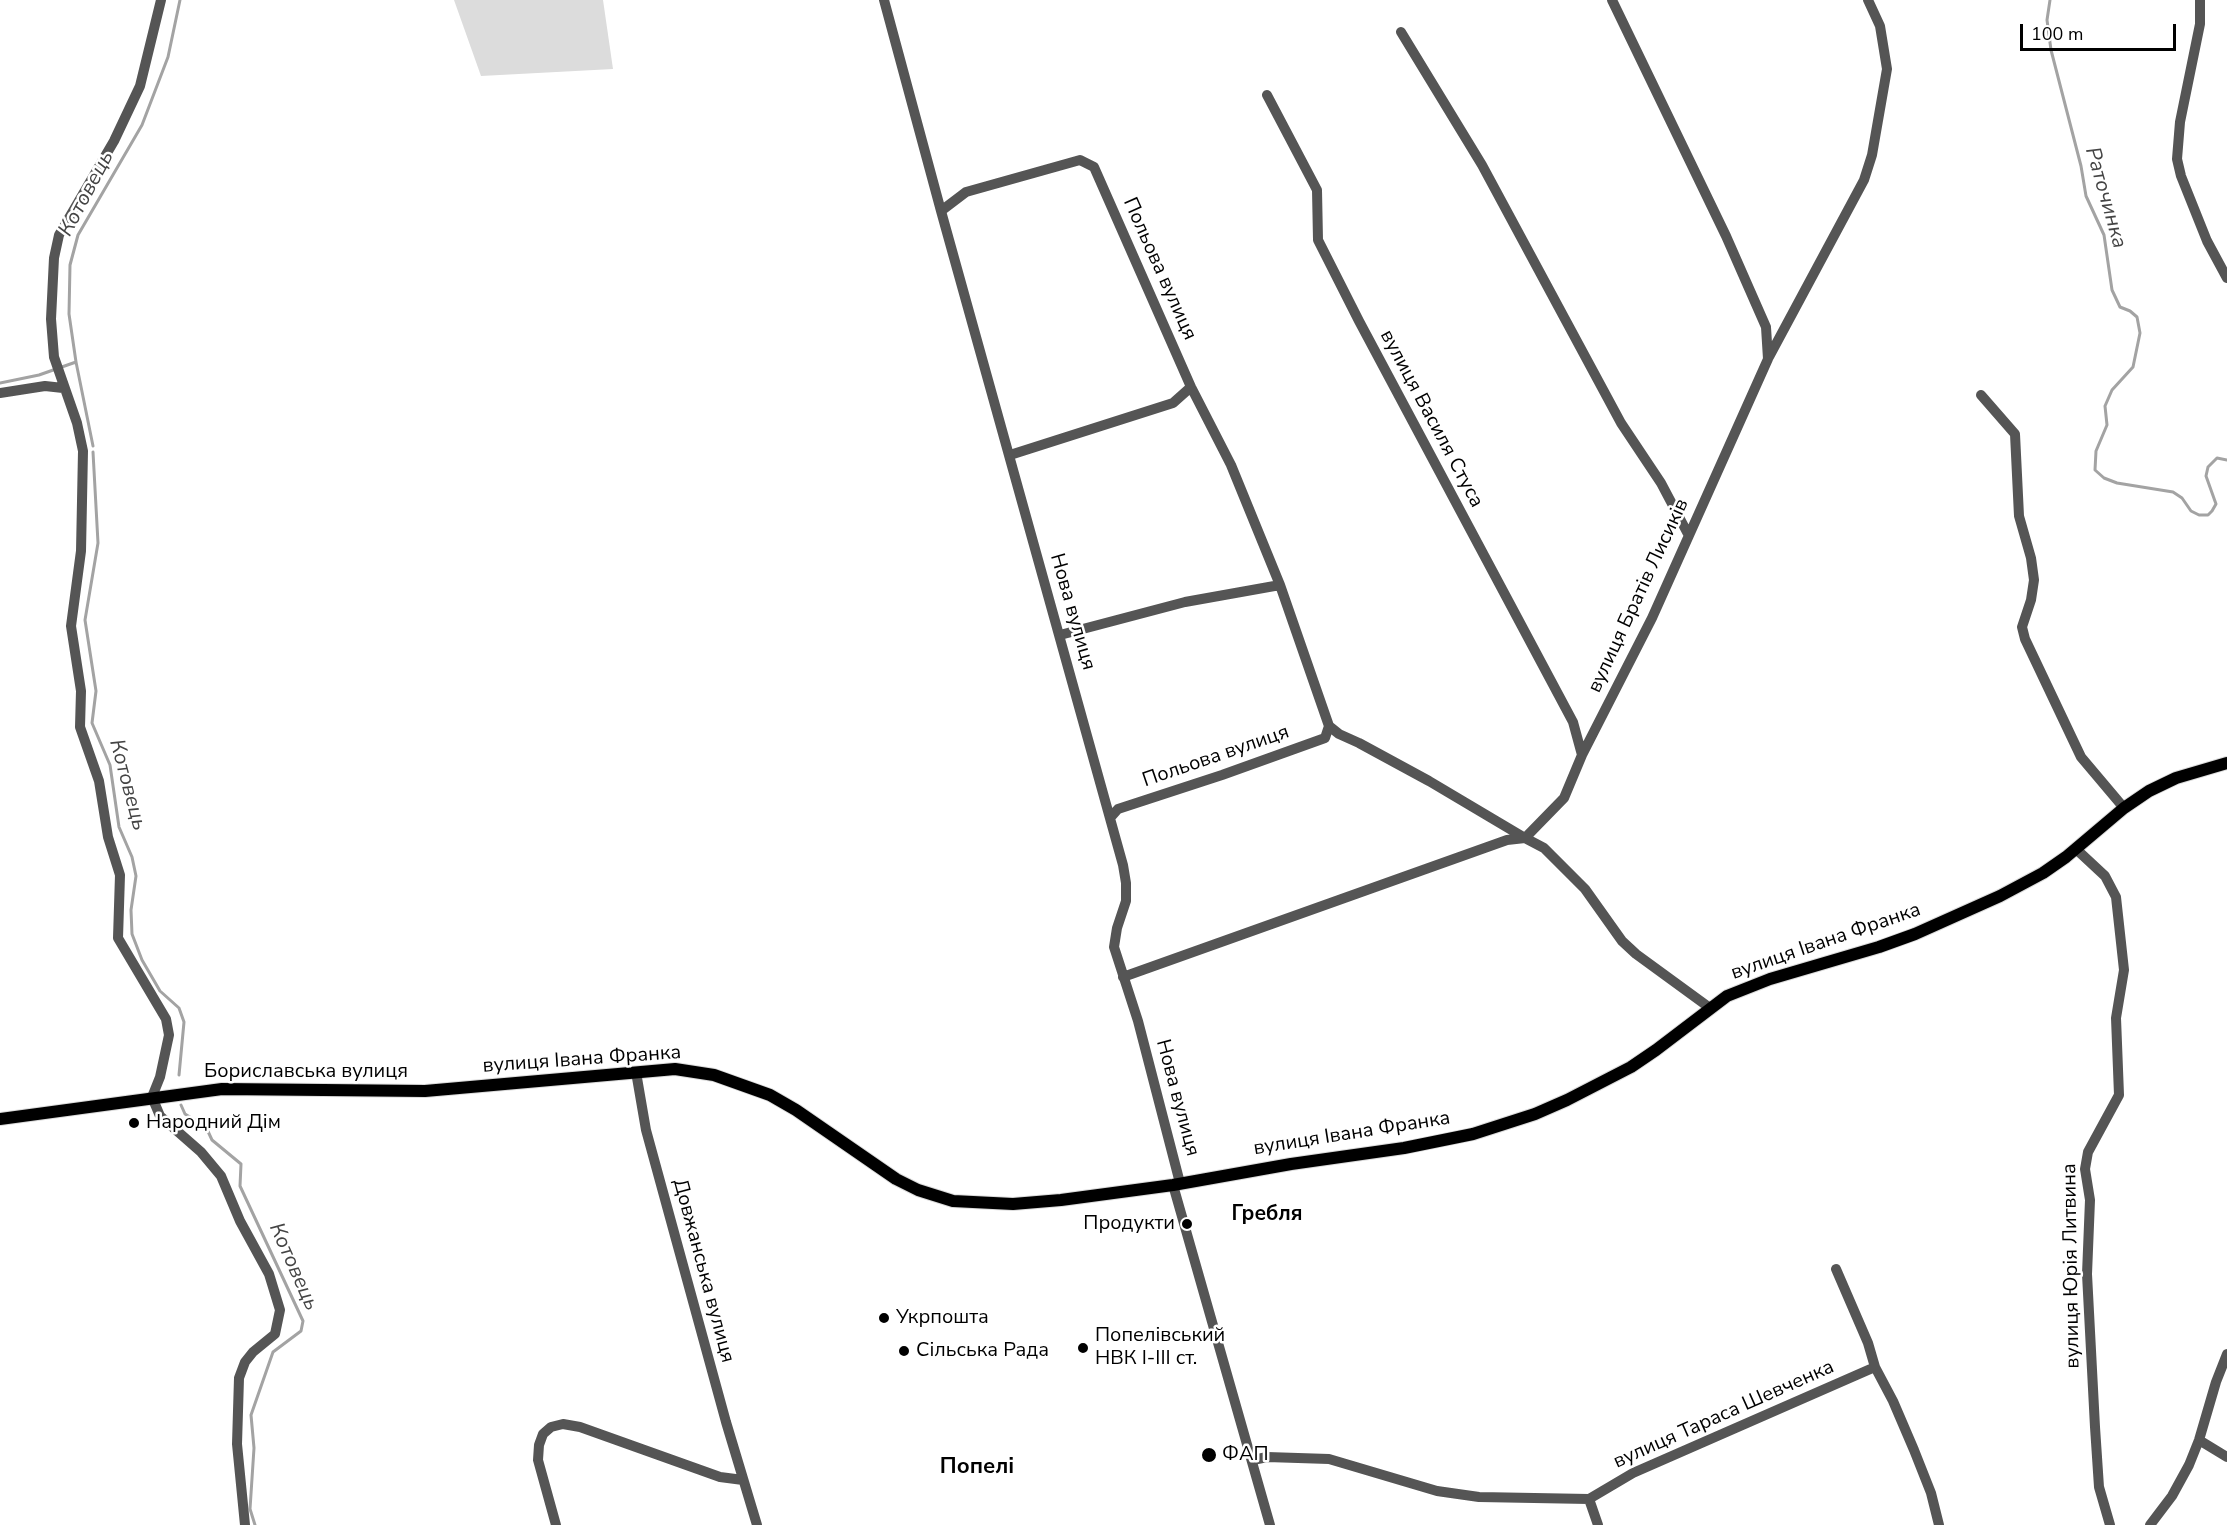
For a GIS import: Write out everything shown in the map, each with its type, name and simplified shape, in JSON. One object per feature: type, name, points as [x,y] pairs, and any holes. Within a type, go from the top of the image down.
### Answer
[{"type":"main road","name":"вулиця Івана Франка","points":[[425,1090],[504,1085],[636,1071],[675,1070],[714,1075],[770,1095],[796,1110],[896,1179],[918,1190],[953,1202],[1012,1204],[1061,1200],[1404,1148],[1473,1134],[1510,1123],[1567,1100],[1631,1067],[1710,1008],[1743,989],[1915,934],[2000,896],[2043,873],[2076,849],[2124,808],[2149,791],[2176,778],[2227,763]]},
{"type":"main road","name":"Бориславська вулиця","points":[[0,1119],[222,1089],[425,1090]]},
{"type":"street","points":[[161,0],[140,86],[114,141],[59,235],[51,287],[54,357],[77,423],[83,451],[81,551],[71,626],[81,691],[81,727],[99,781],[108,837],[120,874],[118,938],[166,1019],[169,1035],[160,1077],[152,1097],[160,1116],[201,1152],[220,1176],[240,1221],[269,1274],[280,1310],[275,1334],[253,1352],[245,1362],[239,1378],[237,1444],[246,1525]]},
{"type":"street","name":"Нова вулиця","points":[[884,0],[1110,818],[1126,882],[1126,901],[1117,928],[1114,947],[1138,1021],[1176,1184],[1217,1344],[1270,1525]]},
{"type":"street","name":"вулиця Братів Лисиків","points":[[1612,0],[1726,236],[1762,317],[1766,327],[1768,358]]},
{"type":"street","name":"вулиця Братів Лисиків","points":[[1526,838],[1564,798],[1582,755],[1652,618],[1768,358],[1864,180],[1872,154],[1887,69],[1880,26],[1868,0]]},
{"type":"street","points":[[2200,0],[2200,24],[2180,122],[2177,159],[2181,176],[2207,241],[2227,278]]},
{"type":"street","points":[[1401,32],[1482,165],[1621,423],[1661,483],[1688,534]]},
{"type":"street","name":"вулиця Василя Стуса","points":[[1267,95],[1317,190],[1318,240],[1364,332],[1573,722],[1582,755]]},
{"type":"street","name":"Польова вулиця","points":[[941,212],[966,192],[1080,160],[1094,166],[1191,387],[1231,465],[1280,585],[1329,726]]},
{"type":"street","points":[[0,393],[62,383]]},
{"type":"street","points":[[1010,455],[1173,404],[1191,387]]},
{"type":"street","points":[[1981,395],[2015,434],[2019,516],[2031,558],[2034,580],[2031,600],[2022,627],[2025,639],[2081,757],[2124,808]]},
{"type":"street","points":[[1060,635],[1185,602],[1280,585]]},
{"type":"street","points":[[1325,738],[1329,726],[1339,734],[1359,742],[1419,775],[1544,848],[1585,889],[1622,941],[1710,1008]]},
{"type":"street","name":"Польова вулиця","points":[[1110,818],[1118,808],[1222,776],[1339,734]]},
{"type":"street","points":[[1123,977],[1507,840],[1526,838]]},
{"type":"street","name":"вулиця Юрія Литвина","points":[[2076,849],[2106,876],[2116,897],[2124,970],[2116,1018],[2120,1095],[2088,1152],[2085,1169],[2090,1200],[2087,1274],[2095,1437],[2099,1487],[2110,1525]]},
{"type":"street","name":"Довжанська вулиця","points":[[636,1071],[646,1130],[757,1525]]},
{"type":"street","points":[[1836,1269],[1868,1343],[1875,1366],[1914,1450],[1931,1493],[1939,1525]]},
{"type":"street","points":[[2150,1525],[2172,1496],[2189,1465],[2227,1354]]},
{"type":"street","name":"вулиця Тараса Шевченка","points":[[1589,1499],[1633,1473],[1875,1366]]},
{"type":"street","points":[[556,1525],[538,1461],[539,1445],[543,1434],[551,1427],[563,1424],[580,1427],[720,1477],[743,1480]]},
{"type":"street","points":[[2199,1440],[2227,1457]]},
{"type":"street","points":[[1252,1460],[1267,1457],[1329,1459],[1437,1491],[1479,1497],[1589,1499],[1598,1525]]},
{"type":"shaded area","points":[[454,0],[603,0],[613,69],[481,76]]},
{"type":"waterway","name":"Котовець","points":[[93,446],[69,314],[70,265],[78,235],[142,125],[168,57],[180,0]]},
{"type":"waterway","name":"Раточинка","points":[[2050,0],[2047,20],[2051,50],[2081,166],[2086,196],[2104,235],[2112,290],[2120,307],[2137,317],[2140,333],[2133,367],[2112,390],[2105,406],[2107,425],[2096,451],[2095,470],[2104,478],[2117,483],[2173,492],[2182,498],[2191,511],[2199,515],[2208,515],[2216,504],[2206,476],[2208,467],[2217,458],[2227,460]]},
{"type":"waterway","points":[[0,383],[39,375],[76,362]]},
{"type":"waterway","name":"Котовець","points":[[93,452],[98,543],[85,620],[96,691],[92,723],[110,765],[119,827],[132,857],[136,876],[131,910],[132,934],[142,960],[160,991],[179,1008],[184,1022],[179,1075]]},
{"type":"waterway","name":"Котовець","points":[[181,1105],[185,1114],[206,1127],[212,1140],[241,1164],[240,1186],[303,1321],[301,1331],[273,1352],[251,1415],[254,1448],[250,1509],[255,1525]]},
{"type":"place","name":"Народний Дім","points":[[134,1123]]},
{"type":"place","name":"Продукти","points":[[1187,1224]]},
{"type":"place","name":"Укрпошта","points":[[884,1318]]},
{"type":"place","name":"Попелівський НВК І-ІІІ ст.","points":[[1083,1348]]},
{"type":"place","name":"Сільська Рада","points":[[904,1351]]},
{"type":"place","name":"ФАП","points":[[1209,1455]]},
{"type":"district","name":"Гребля","points":[[1267,1215]]},
{"type":"district","name":"Попелі","points":[[977,1468]]}]
